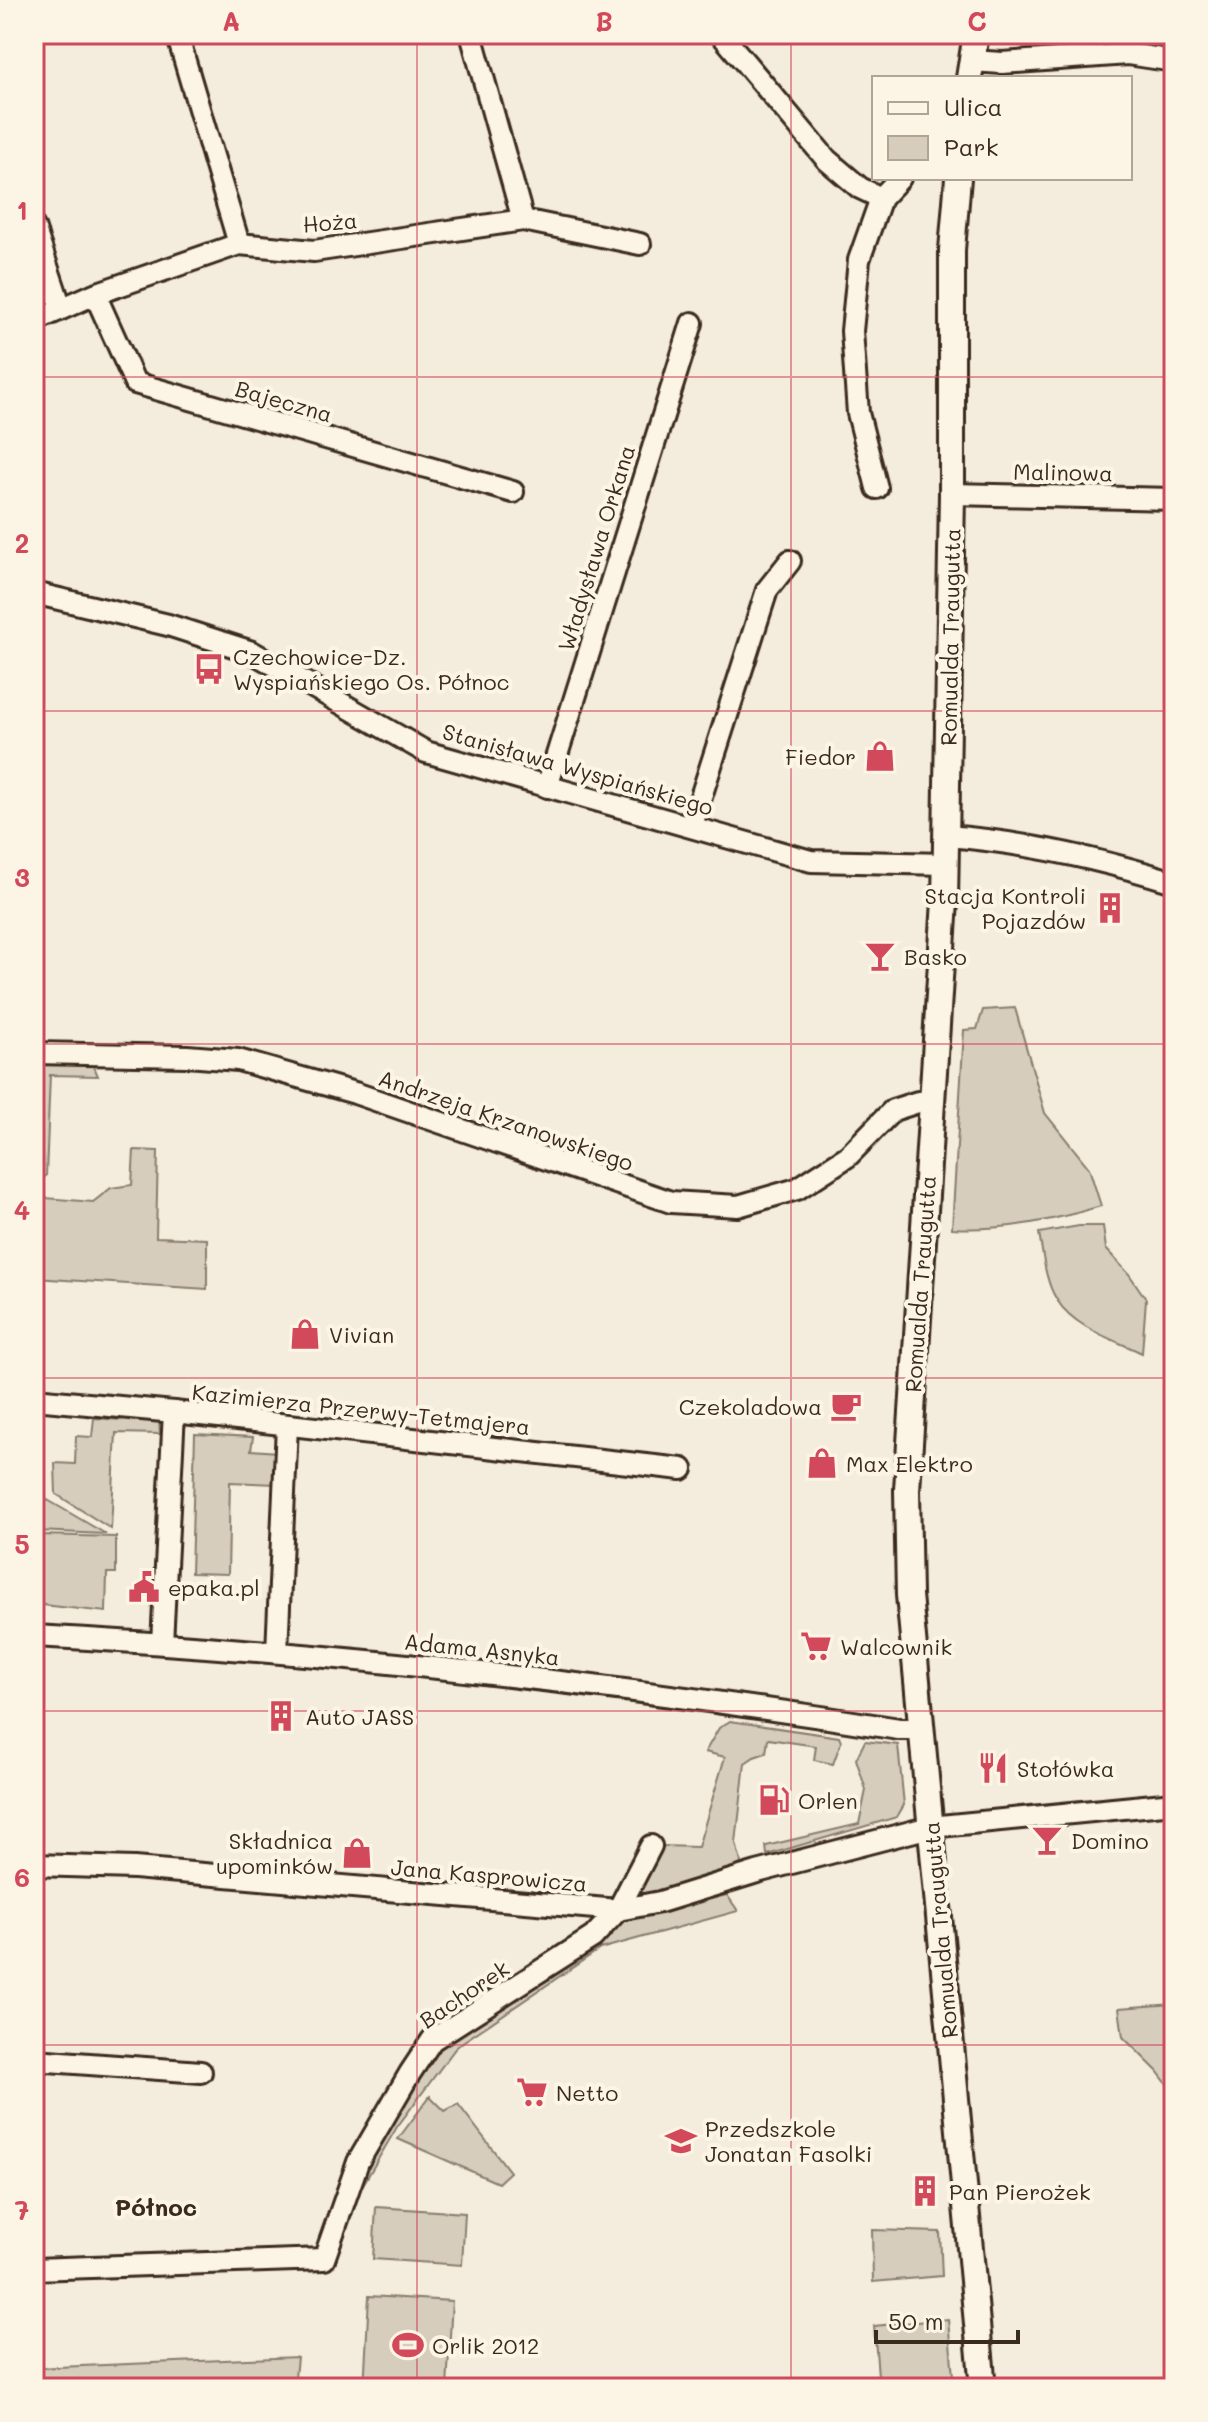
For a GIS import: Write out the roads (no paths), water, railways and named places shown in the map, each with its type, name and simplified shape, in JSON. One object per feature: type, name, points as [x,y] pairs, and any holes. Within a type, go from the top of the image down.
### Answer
[{"type":"street","points":[[177,34],[239,244]]},
{"type":"street","points":[[471,34],[523,220]]},
{"type":"street","points":[[721,34],[827,160],[860,188],[881,198]]},
{"type":"street","points":[[976,34],[970,69],[1002,63],[1128,54],[1174,61]]},
{"type":"street","points":[[877,488],[858,413],[852,331],[859,260],[881,198],[898,180]]},
{"type":"street","name":"Romualda Traugutta","points":[[958,180],[952,250],[947,864],[907,1490],[909,1595],[983,2388]]},
{"type":"street","name":"Hoża","points":[[34,321],[95,294],[239,244],[314,251],[523,220],[640,244]]},
{"type":"street","points":[[34,227],[61,308]]},
{"type":"street","name":"Bajeczna","points":[[95,294],[135,383],[513,492]]},
{"type":"street","name":"Władysława Orkana","points":[[547,787],[692,323]]},
{"type":"street","name":"Malinowa","points":[[952,494],[1174,499]]},
{"type":"street","points":[[692,825],[767,590],[790,561]]},
{"type":"street","name":"Stanisława Wyspiańskiego","points":[[34,593],[168,625],[252,652],[426,752],[811,861],[947,864]]},
{"type":"street","points":[[947,836],[982,839],[1110,862],[1174,882]]},
{"type":"street","name":"Andrzeja Krzanowskiego","points":[[34,1053],[238,1060],[355,1093],[671,1202],[738,1206],[797,1189],[848,1156],[893,1110],[918,1102],[932,1102]]},
{"type":"street","name":"Kazimierza Przerwy-Tetmajera","points":[[34,1399],[682,1469]]},
{"type":"street","points":[[162,1643],[174,1412]]},
{"type":"street","points":[[277,1652],[287,1425]]},
{"type":"street","name":"Adama Asnyka","points":[[34,1636],[277,1652],[533,1678],[899,1729],[922,1729]]},
{"type":"street","name":"Jana Kasprowicza","points":[[34,1865],[134,1868],[618,1910],[660,1902],[757,1872],[930,1827],[1174,1803]]},
{"type":"street","name":"Bachorek","points":[[34,2269],[324,2259],[358,2162],[432,2040],[593,1937],[618,1910],[651,1846]]},
{"type":"street","points":[[34,2060],[201,2072]]},
{"type":"place","name":"Czechowice-Dz. Wyspiańskiego Os. Północ","points":[[209,669]]},
{"type":"place","name":"Fiedor","points":[[880,756]]},
{"type":"place","name":"Stacja Kontroli Pojazdów","points":[[1110,908]]},
{"type":"place","name":"Basko","points":[[880,956]]},
{"type":"place","name":"Vivian","points":[[305,1334]]},
{"type":"place","name":"Czekoladowa","points":[[846,1406]]},
{"type":"place","name":"Max Elektro","points":[[822,1463]]},
{"type":"place","name":"epaka.pl","points":[[144,1587]]},
{"type":"place","name":"Walcownik","points":[[816,1646]]},
{"type":"place","name":"Auto JASS","points":[[281,1716]]},
{"type":"place","name":"Stołówka","points":[[993,1768]]},
{"type":"place","name":"Orlen","points":[[774,1800]]},
{"type":"place","name":"Domino","points":[[1047,1840]]},
{"type":"place","name":"Składnica upominków","points":[[357,1853]]},
{"type":"place","name":"Netto","points":[[532,2092]]},
{"type":"place","name":"Przedszkole Jonatan Fasolki","points":[[681,2141]]},
{"type":"place","name":"Pan Pierożek","points":[[925,2191]]},
{"type":"place","name":"Orlik 2012","points":[[408,2345]]},
{"type":"district","name":"Północ","points":[[156,2206]]}]
